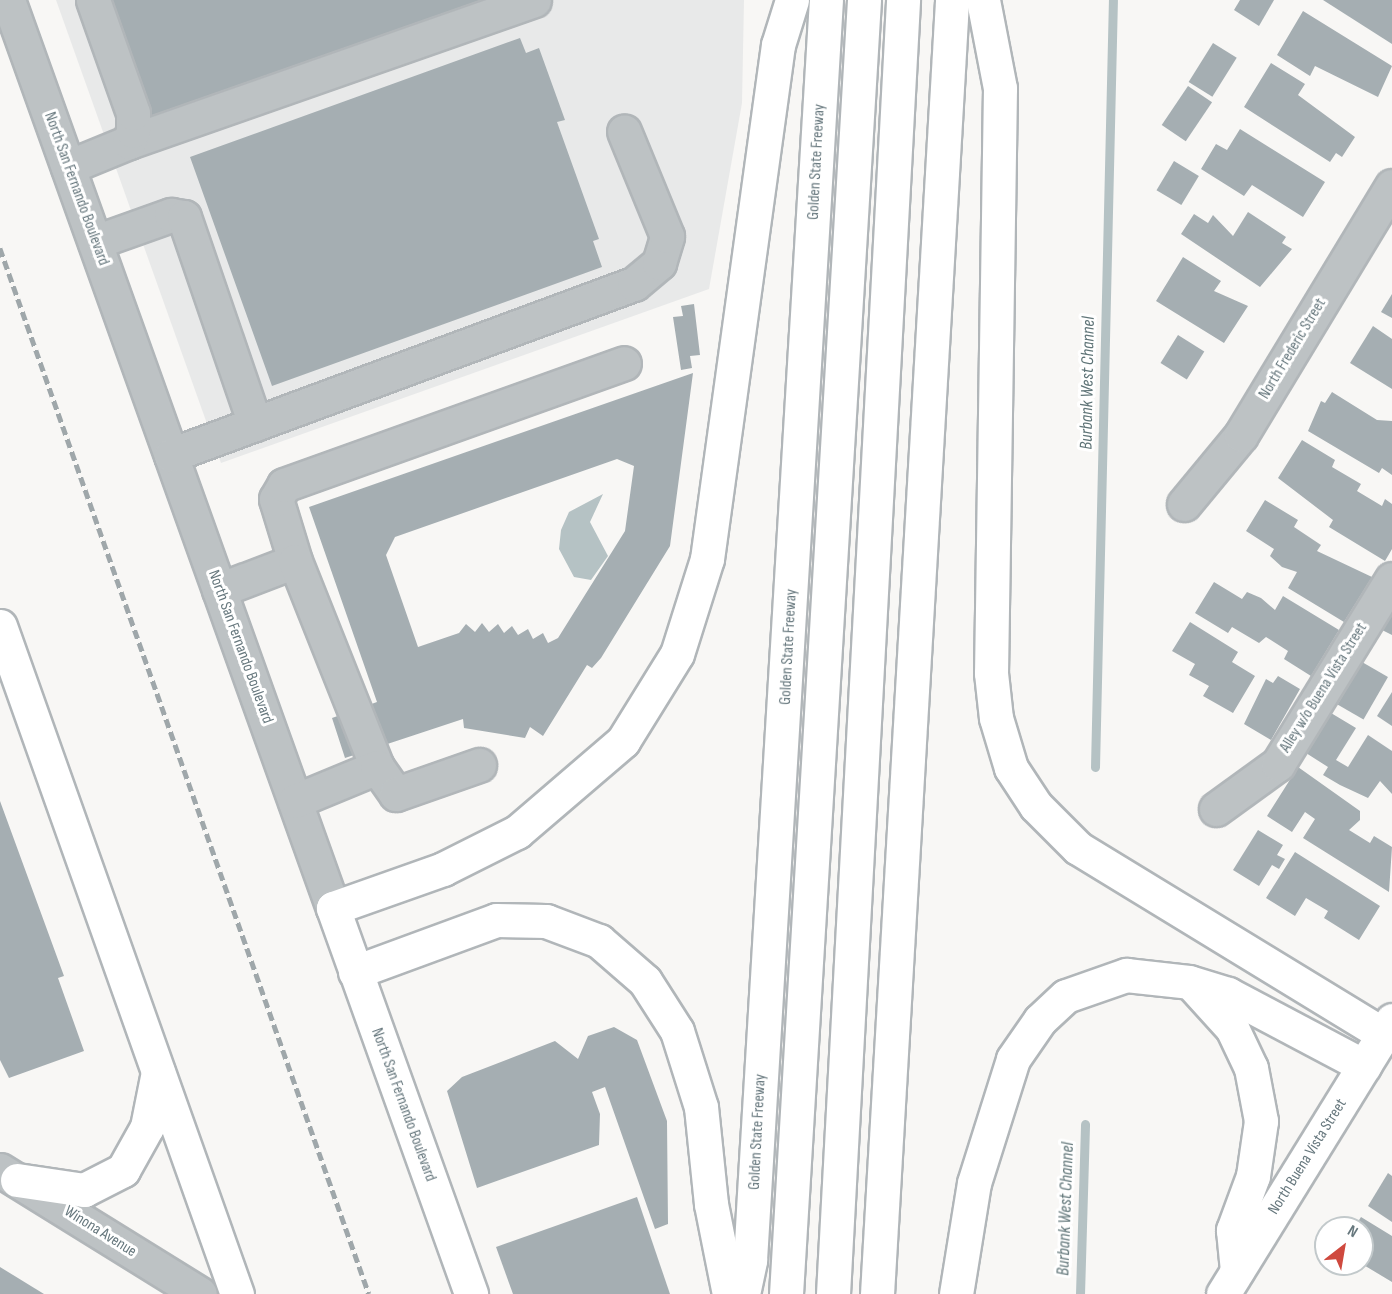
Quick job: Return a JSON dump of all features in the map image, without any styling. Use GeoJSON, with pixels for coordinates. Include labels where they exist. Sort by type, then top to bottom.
{"type":"FeatureCollection","features":[{"type":"Feature","properties":{"kind":"main road"},"geometry":{"type":"LineString","coordinates":[[333,908],[443,869],[517,832],[623,741],[677,654],[707,559],[778,45],[792,0]]}},
{"type":"Feature","properties":{"kind":"main road","name":"Golden State Freeway"},"geometry":{"type":"LineString","coordinates":[[743,1294],[751,1248],[826,0]]}},
{"type":"Feature","properties":{"kind":"main road"},"geometry":{"type":"LineString","coordinates":[[786,1294],[864,0]]}},
{"type":"Feature","properties":{"kind":"main road"},"geometry":{"type":"LineString","coordinates":[[833,1294],[903,0]]}},
{"type":"Feature","properties":{"kind":"main road"},"geometry":{"type":"LineString","coordinates":[[877,1294],[952,0]]}},
{"type":"Feature","properties":{"kind":"main road"},"geometry":{"type":"LineString","coordinates":[[984,0],[1000,88],[991,673],[996,718],[1011,768],[1036,806],[1078,848],[1387,1027]]}},
{"type":"Feature","properties":{"kind":"main road"},"geometry":{"type":"LineString","coordinates":[[0,627],[237,1294]]}},
{"type":"Feature","properties":{"kind":"main road","name":"North San Fernando Boulevard"},"geometry":{"type":"LineString","coordinates":[[333,908],[471,1294]]}},
{"type":"Feature","properties":{"kind":"main road"},"geometry":{"type":"LineString","coordinates":[[355,972],[496,920],[546,921],[599,941],[645,981],[677,1031],[701,1107],[711,1204],[729,1294]]}},
{"type":"Feature","properties":{"kind":"main road"},"geometry":{"type":"LineString","coordinates":[[956,1294],[974,1184],[1013,1059],[1040,1020],[1066,996],[1103,981],[1155,975],[1190,982],[1228,994],[1364,1066]]}},
{"type":"Feature","properties":{"kind":"main road"},"geometry":{"type":"LineString","coordinates":[[1190,982],[1232,1028],[1251,1068],[1261,1121],[1253,1176],[1233,1230],[1230,1283]]}},
{"type":"Feature","properties":{"kind":"main road","name":"North Buena Vista Street"},"geometry":{"type":"LineString","coordinates":[[1230,1283],[1387,1027]]}},
{"type":"Feature","properties":{"kind":"main road"},"geometry":{"type":"LineString","coordinates":[[9,1175],[84,1190],[123,1170],[147,1127],[159,1071]]}},
{"type":"Feature","properties":{"kind":"street","name":"North San Fernando Boulevard"},"geometry":{"type":"LineString","coordinates":[[8,0],[333,908]]}},
{"type":"Feature","properties":{"kind":"street"},"geometry":{"type":"LineString","coordinates":[[93,0],[133,113],[129,142]]}},
{"type":"Feature","properties":{"kind":"street"},"geometry":{"type":"LineString","coordinates":[[68,167],[129,142],[534,0]]}},
{"type":"Feature","properties":{"kind":"street"},"geometry":{"type":"LineString","coordinates":[[171,455],[634,284],[659,263],[667,236],[624,131]]}},
{"type":"Feature","properties":{"kind":"street","name":"North Frederic Street"},"geometry":{"type":"LineString","coordinates":[[1184,504],[1241,435],[1392,186]]}},
{"type":"Feature","properties":{"kind":"street"},"geometry":{"type":"LineString","coordinates":[[95,242],[171,215],[184,217],[255,424]]}},
{"type":"Feature","properties":{"kind":"street"},"geometry":{"type":"LineString","coordinates":[[479,765],[396,794],[377,766],[295,561],[276,499],[284,485],[624,363]]}},
{"type":"Feature","properties":{"kind":"street"},"geometry":{"type":"LineString","coordinates":[[219,590],[295,561]]}},
{"type":"Feature","properties":{"kind":"street","name":"Alley w/o Buena Vista Street"},"geometry":{"type":"LineString","coordinates":[[1216,808],[1278,764],[1392,579]]}},
{"type":"Feature","properties":{"kind":"street"},"geometry":{"type":"LineString","coordinates":[[295,801],[377,766]]}},
{"type":"Feature","properties":{"kind":"street","name":"Winona Avenue"},"geometry":{"type":"LineString","coordinates":[[9,1175],[184,1290]]}},
{"type":"Feature","properties":{"kind":"shaded area"},"geometry":{"type":"Polygon","coordinates":[[[56,0],[744,0],[742,103],[709,289],[221,463],[56,0]]]}},
{"type":"Feature","properties":{"kind":"shaded area"},"geometry":{"type":"Polygon","coordinates":[[[603,494],[590,522],[608,556],[591,580],[574,577],[559,549],[561,530],[569,512],[603,494]]]}},
{"type":"Feature","properties":{"kind":"building"},"geometry":{"type":"Polygon","coordinates":[[[112,0],[485,0],[144,128],[140,118],[152,114],[112,0]]]}},
{"type":"Feature","properties":{"kind":"building"},"geometry":{"type":"Polygon","coordinates":[[[1240,0],[1274,0],[1259,26],[1234,10],[1240,0]]]}},
{"type":"Feature","properties":{"kind":"building"},"geometry":{"type":"Polygon","coordinates":[[[1323,0],[1392,0],[1392,44],[1323,0]]]}},
{"type":"Feature","properties":{"kind":"building"},"geometry":{"type":"Polygon","coordinates":[[[1303,11],[1392,66],[1378,97],[1315,66],[1310,76],[1277,55],[1303,11]]]}},
{"type":"Feature","properties":{"kind":"building"},"geometry":{"type":"Polygon","coordinates":[[[520,38],[526,53],[539,48],[565,120],[557,122],[599,239],[593,241],[602,267],[272,386],[190,157],[520,38]]]}},
{"type":"Feature","properties":{"kind":"building"},"geometry":{"type":"Polygon","coordinates":[[[1213,43],[1237,58],[1212,97],[1189,82],[1213,43]]]}},
{"type":"Feature","properties":{"kind":"building"},"geometry":{"type":"Polygon","coordinates":[[[1271,63],[1305,84],[1298,95],[1355,137],[1342,157],[1336,153],[1330,162],[1244,107],[1271,63]]]}},
{"type":"Feature","properties":{"kind":"building"},"geometry":{"type":"Polygon","coordinates":[[[1188,86],[1212,102],[1186,141],[1162,125],[1188,86]]]}},
{"type":"Feature","properties":{"kind":"building"},"geometry":{"type":"Polygon","coordinates":[[[1240,129],[1325,182],[1303,217],[1252,185],[1244,196],[1201,169],[1216,144],[1227,150],[1240,129]]]}},
{"type":"Feature","properties":{"kind":"building"},"geometry":{"type":"Polygon","coordinates":[[[1174,161],[1199,176],[1181,205],[1156,190],[1174,161]]]}},
{"type":"Feature","properties":{"kind":"building"},"geometry":{"type":"Polygon","coordinates":[[[1248,212],[1286,237],[1282,243],[1292,249],[1260,287],[1181,234],[1194,214],[1208,223],[1213,215],[1233,236],[1248,212]]]}},
{"type":"Feature","properties":{"kind":"building"},"geometry":{"type":"Polygon","coordinates":[[[1183,257],[1221,281],[1214,291],[1248,306],[1224,343],[1156,301],[1183,257]]]}},
{"type":"Feature","properties":{"kind":"building"},"geometry":{"type":"Polygon","coordinates":[[[1392,294],[1392,318],[1381,312],[1392,294]]]}},
{"type":"Feature","properties":{"kind":"building"},"geometry":{"type":"Polygon","coordinates":[[[694,304],[700,355],[690,356],[692,368],[681,370],[673,317],[683,316],[681,306],[694,304]]]}},
{"type":"Feature","properties":{"kind":"building"},"geometry":{"type":"Polygon","coordinates":[[[1373,326],[1392,339],[1392,389],[1350,363],[1373,326]]]}},
{"type":"Feature","properties":{"kind":"building"},"geometry":{"type":"Polygon","coordinates":[[[1178,335],[1204,351],[1187,379],[1161,363],[1178,335]]]}},
{"type":"Feature","properties":{"kind":"building"},"geometry":{"type":"Polygon","coordinates":[[[693,373],[670,546],[601,658],[592,668],[587,665],[543,736],[530,727],[525,738],[464,728],[463,719],[345,758],[332,718],[377,702],[309,507],[693,373]],[[617,459],[395,537],[386,555],[418,647],[459,633],[466,624],[475,632],[482,623],[489,632],[498,624],[504,633],[512,626],[518,635],[528,629],[533,639],[543,633],[548,643],[558,638],[625,531],[634,466],[617,459]]]}},
{"type":"Feature","properties":{"kind":"building"},"geometry":{"type":"Polygon","coordinates":[[[1332,392],[1377,420],[1392,421],[1392,475],[1382,468],[1379,473],[1308,431],[1321,401],[1325,403],[1332,392]]]}},
{"type":"Feature","properties":{"kind":"building"},"geometry":{"type":"Polygon","coordinates":[[[1302,440],[1335,460],[1332,467],[1361,484],[1357,491],[1382,506],[1385,499],[1392,504],[1392,549],[1385,561],[1329,527],[1333,520],[1278,478],[1302,440]]]}},
{"type":"Feature","properties":{"kind":"building"},"geometry":{"type":"Polygon","coordinates":[[[1265,500],[1298,520],[1294,527],[1321,545],[1317,551],[1372,577],[1344,622],[1288,588],[1297,572],[1282,567],[1270,556],[1274,549],[1246,531],[1265,500]]]}},
{"type":"Feature","properties":{"kind":"building"},"geometry":{"type":"Polygon","coordinates":[[[1214,582],[1242,599],[1247,592],[1261,598],[1275,610],[1283,596],[1339,630],[1311,676],[1284,659],[1288,651],[1266,637],[1259,643],[1232,627],[1228,633],[1195,613],[1214,582]]]}},
{"type":"Feature","properties":{"kind":"building"},"geometry":{"type":"Polygon","coordinates":[[[1392,614],[1392,635],[1382,630],[1392,614]]]}},
{"type":"Feature","properties":{"kind":"building"},"geometry":{"type":"Polygon","coordinates":[[[1190,622],[1238,652],[1232,662],[1255,676],[1233,713],[1203,696],[1209,686],[1189,675],[1195,664],[1172,651],[1190,622]]]}},
{"type":"Feature","properties":{"kind":"building"},"geometry":{"type":"Polygon","coordinates":[[[1362,662],[1388,677],[1363,719],[1338,704],[1362,662]]]}},
{"type":"Feature","properties":{"kind":"building"},"geometry":{"type":"Polygon","coordinates":[[[1278,676],[1300,689],[1271,740],[1244,724],[1266,679],[1273,683],[1278,676]]]}},
{"type":"Feature","properties":{"kind":"building"},"geometry":{"type":"Polygon","coordinates":[[[1392,692],[1392,726],[1377,716],[1392,692]]]}},
{"type":"Feature","properties":{"kind":"building"},"geometry":{"type":"Polygon","coordinates":[[[1331,713],[1356,728],[1336,760],[1348,767],[1368,735],[1392,751],[1392,794],[1380,781],[1368,798],[1340,785],[1323,775],[1328,767],[1306,753],[1331,713]]]}},
{"type":"Feature","properties":{"kind":"building"},"geometry":{"type":"Polygon","coordinates":[[[1298,767],[1360,811],[1360,820],[1349,830],[1370,843],[1374,836],[1392,847],[1389,892],[1303,838],[1315,819],[1305,812],[1292,832],[1267,816],[1298,767]]]}},
{"type":"Feature","properties":{"kind":"building"},"geometry":{"type":"Polygon","coordinates":[[[0,801],[64,976],[58,978],[84,1051],[9,1078],[0,1060],[0,801]]]}},
{"type":"Feature","properties":{"kind":"building"},"geometry":{"type":"Polygon","coordinates":[[[1258,830],[1283,845],[1277,855],[1285,859],[1279,869],[1272,865],[1259,886],[1233,870],[1258,830]]]}},
{"type":"Feature","properties":{"kind":"building"},"geometry":{"type":"Polygon","coordinates":[[[1295,852],[1380,906],[1359,940],[1324,918],[1328,911],[1306,898],[1295,916],[1266,898],[1295,852]]]}},
{"type":"Feature","properties":{"kind":"building"},"geometry":{"type":"Polygon","coordinates":[[[614,1027],[637,1040],[667,1121],[668,1224],[655,1229],[605,1087],[592,1092],[600,1114],[599,1145],[477,1188],[447,1091],[462,1077],[555,1041],[578,1059],[588,1036],[614,1027]]]}},
{"type":"Feature","properties":{"kind":"building"},"geometry":{"type":"Polygon","coordinates":[[[1388,1173],[1392,1176],[1392,1222],[1368,1206],[1388,1173]]]}},
{"type":"Feature","properties":{"kind":"building"},"geometry":{"type":"Polygon","coordinates":[[[637,1197],[670,1294],[513,1294],[496,1247],[637,1197]]]}},
{"type":"Feature","properties":{"kind":"building"},"geometry":{"type":"Polygon","coordinates":[[[1374,1225],[1392,1236],[1392,1282],[1374,1271],[1374,1225]]]}},
{"type":"Feature","properties":{"kind":"building"},"geometry":{"type":"Polygon","coordinates":[[[0,1267],[44,1294],[0,1294],[0,1267]]]}},
{"type":"Feature","properties":{"kind":"waterway","name":"Burbank West Channel"},"geometry":{"type":"LineString","coordinates":[[1095,767],[1113,0]]}},
{"type":"Feature","properties":{"kind":"waterway","name":"Burbank West Channel"},"geometry":{"type":"LineString","coordinates":[[1080,1294],[1085,1124]]}},
{"type":"Feature","properties":{"kind":"railway"},"geometry":{"type":"LineString","coordinates":[[0,248],[369,1294]]}}]}
